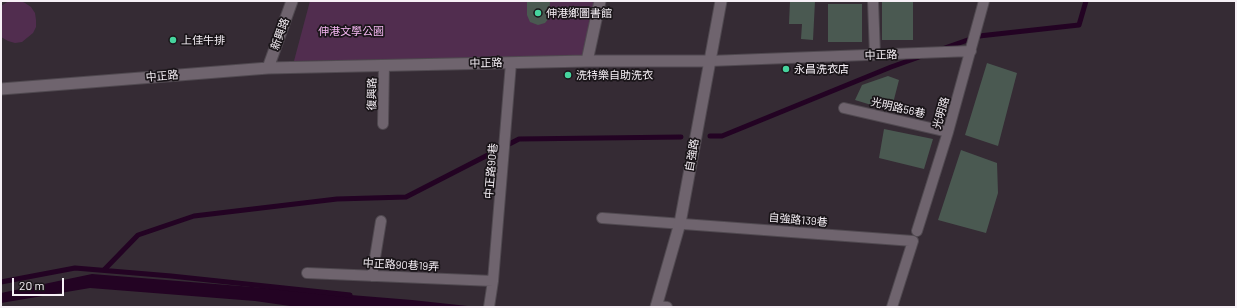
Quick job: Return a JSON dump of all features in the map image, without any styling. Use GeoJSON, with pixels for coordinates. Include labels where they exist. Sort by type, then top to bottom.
{"type":"FeatureCollection","features":[{"type":"Feature","properties":{"kind":"street","name":"新興路"},"geometry":{"type":"LineString","coordinates":[[268,68],[292,1]]}},
{"type":"Feature","properties":{"kind":"street"},"geometry":{"type":"LineString","coordinates":[[587,61],[600,1]]}},
{"type":"Feature","properties":{"kind":"street","name":"自強路"},"geometry":{"type":"LineString","coordinates":[[660,307],[680,223],[721,1]]}},
{"type":"Feature","properties":{"kind":"street","name":"中正路"},"geometry":{"type":"LineString","coordinates":[[1,89],[268,68],[587,61],[709,61]]}},
{"type":"Feature","properties":{"kind":"lane"},"geometry":{"type":"LineString","coordinates":[[874,1],[875,55]]}},
{"type":"Feature","properties":{"kind":"lane","name":"光明路"},"geometry":{"type":"LineString","coordinates":[[917,231],[948,132],[984,1]]}},
{"type":"Feature","properties":{"kind":"lane","name":"中正路"},"geometry":{"type":"LineString","coordinates":[[709,61],[949,52],[971,49]]}},
{"type":"Feature","properties":{"kind":"lane","name":"中正路90巷"},"geometry":{"type":"LineString","coordinates":[[489,307],[493,281],[511,63]]}},
{"type":"Feature","properties":{"kind":"lane","name":"復興路"},"geometry":{"type":"LineString","coordinates":[[383,124],[384,65]]}},
{"type":"Feature","properties":{"kind":"lane","name":"光明路56巷"},"geometry":{"type":"LineString","coordinates":[[844,108],[948,132]]}},
{"type":"Feature","properties":{"kind":"lane","name":"自強路139巷"},"geometry":{"type":"LineString","coordinates":[[602,218],[913,241],[892,307]]}},
{"type":"Feature","properties":{"kind":"lane"},"geometry":{"type":"LineString","coordinates":[[372,276],[381,221]]}},
{"type":"Feature","properties":{"kind":"lane","name":"中正路90巷19弄"},"geometry":{"type":"LineString","coordinates":[[307,273],[493,281]]}},
{"type":"Feature","properties":{"kind":"green space"},"geometry":{"type":"Polygon","coordinates":[[[9,1],[21,1],[31,7],[35,13],[36,27],[33,33],[22,42],[15,43],[1,37],[1,6],[9,1]]]}},
{"type":"Feature","properties":{"kind":"green space","name":"伸港文學公園"},"geometry":{"type":"Polygon","coordinates":[[[310,1],[594,1],[583,56],[294,61],[310,1]]]}},
{"type":"Feature","properties":{"kind":"shaded area"},"geometry":{"type":"Polygon","coordinates":[[[92,274],[412,300],[477,307],[297,307],[255,301],[90,288],[1,303],[1,293],[92,274]]]}},
{"type":"Feature","properties":{"kind":"building","name":"伸港鄉圖書館"},"geometry":{"type":"Polygon","coordinates":[[[527,1],[550,1],[549,18],[545,23],[538,25],[530,22],[527,15],[527,1]]]}},
{"type":"Feature","properties":{"kind":"building"},"geometry":{"type":"Polygon","coordinates":[[[790,1],[815,1],[813,40],[801,39],[802,24],[789,24],[790,1]]]}},
{"type":"Feature","properties":{"kind":"building"},"geometry":{"type":"Polygon","coordinates":[[[882,1],[913,1],[913,40],[882,40],[882,1]]]}},
{"type":"Feature","properties":{"kind":"building"},"geometry":{"type":"Polygon","coordinates":[[[828,4],[862,4],[862,42],[828,42],[828,4]]]}},
{"type":"Feature","properties":{"kind":"building"},"geometry":{"type":"Polygon","coordinates":[[[987,63],[1017,73],[998,146],[965,135],[987,63]]]}},
{"type":"Feature","properties":{"kind":"building"},"geometry":{"type":"Polygon","coordinates":[[[888,76],[899,80],[891,111],[855,100],[862,85],[888,76]]]}},
{"type":"Feature","properties":{"kind":"building"},"geometry":{"type":"Polygon","coordinates":[[[884,129],[933,139],[924,169],[879,158],[884,129]]]}},
{"type":"Feature","properties":{"kind":"building"},"geometry":{"type":"Polygon","coordinates":[[[961,150],[997,163],[998,193],[986,233],[938,220],[961,150]]]}},
{"type":"Feature","properties":{"kind":"waterway"},"geometry":{"type":"LineString","coordinates":[[942,49],[979,36],[1079,25],[1086,1]]}},
{"type":"Feature","properties":{"kind":"waterway"},"geometry":{"type":"LineString","coordinates":[[710,136],[722,136],[891,67],[922,56]]}},
{"type":"Feature","properties":{"kind":"waterway"},"geometry":{"type":"LineString","coordinates":[[104,270],[138,235],[194,216],[337,199],[406,197],[519,139],[681,137]]}},
{"type":"Feature","properties":{"kind":"waterway"},"geometry":{"type":"LineString","coordinates":[[1,282],[75,268],[171,276],[350,295]]}},
{"type":"Feature","properties":{"kind":"place","name":"伸港鄉圖書館"},"geometry":{"type":"Point","coordinates":[538,13]}},
{"type":"Feature","properties":{"kind":"place","name":"上佳牛排"},"geometry":{"type":"Point","coordinates":[173,40]}},
{"type":"Feature","properties":{"kind":"place","name":"永昌洗衣店"},"geometry":{"type":"Point","coordinates":[786,69]}},
{"type":"Feature","properties":{"kind":"place","name":"洗特樂自助洗衣"},"geometry":{"type":"Point","coordinates":[568,75]}}]}
